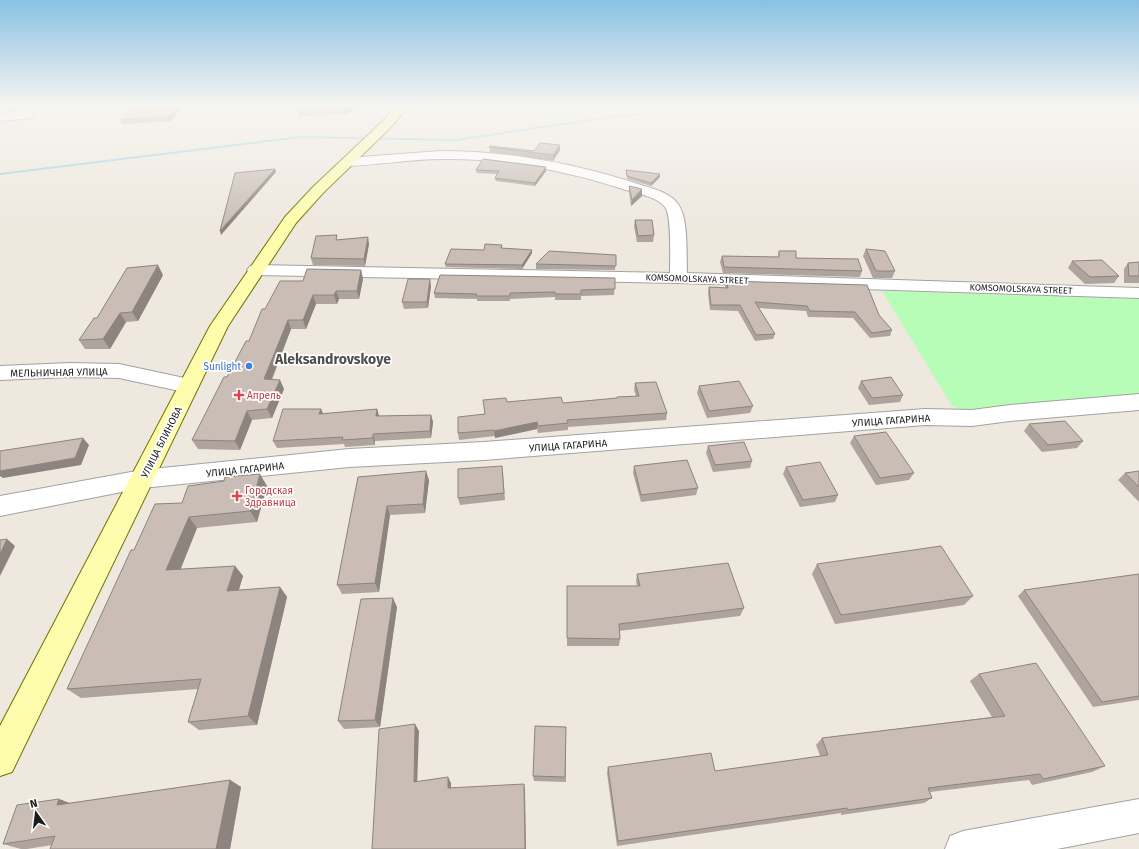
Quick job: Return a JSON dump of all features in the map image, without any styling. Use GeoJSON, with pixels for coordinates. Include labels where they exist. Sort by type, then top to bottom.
{"type":"FeatureCollection","features":[{"type":"Feature","properties":{"kind":"main road","name":"УЛИЦА БЛИНОВА"},"geometry":{"type":"LineString","coordinates":[[0,760],[219,326],[290,220],[318,190],[365,146]]}},
{"type":"Feature","properties":{"kind":"street"},"geometry":{"type":"LineString","coordinates":[[354,156],[371,162],[433,155],[469,156],[544,164],[602,177],[644,191],[664,200],[672,206],[676,216],[679,278]]}},
{"type":"Feature","properties":{"kind":"street","name":"KOMSOMOLSKAYA STREET"},"geometry":{"type":"LineString","coordinates":[[256,270],[679,278],[1139,293]]}},
{"type":"Feature","properties":{"kind":"street","name":"МЕЛЬНИЧНАЯ УЛИЦА"},"geometry":{"type":"LineString","coordinates":[[0,373],[70,370],[119,372],[189,386]]}},
{"type":"Feature","properties":{"kind":"street","name":"УЛИЦА ГАГАРИНА"},"geometry":{"type":"LineString","coordinates":[[0,506],[142,479],[349,458],[484,451],[925,417],[972,418],[1139,402]]}},
{"type":"Feature","properties":{"kind":"street"},"geometry":{"type":"LineString","coordinates":[[963,849],[1139,816]]}},
{"type":"Feature","properties":{"kind":"green space"},"geometry":{"type":"Polygon","coordinates":[[[882,291],[1139,299],[1139,396],[968,412],[952,406],[882,291]]]}},
{"type":"Feature","properties":{"kind":"building"},"geometry":{"type":"Polygon","coordinates":[[[490,146],[534,151],[538,146],[560,146],[553,155],[489,147],[490,146]]]}},
{"type":"Feature","properties":{"kind":"building"},"geometry":{"type":"Polygon","coordinates":[[[483,159],[546,167],[535,183],[495,178],[499,171],[476,170],[483,159]]]}},
{"type":"Feature","properties":{"kind":"building"},"geometry":{"type":"Polygon","coordinates":[[[275,169],[220,231],[235,173],[275,169]]]}},
{"type":"Feature","properties":{"kind":"building"},"geometry":{"type":"Polygon","coordinates":[[[626,170],[660,174],[651,183],[627,176],[626,170]]]}},
{"type":"Feature","properties":{"kind":"building"},"geometry":{"type":"Polygon","coordinates":[[[629,186],[642,189],[632,200],[629,186]]]}},
{"type":"Feature","properties":{"kind":"building"},"geometry":{"type":"Polygon","coordinates":[[[635,220],[652,220],[654,235],[638,236],[635,220]]]}},
{"type":"Feature","properties":{"kind":"building"},"geometry":{"type":"Polygon","coordinates":[[[337,235],[336,240],[368,237],[364,259],[311,258],[316,236],[337,235]]]}},
{"type":"Feature","properties":{"kind":"building"},"geometry":{"type":"Polygon","coordinates":[[[485,244],[502,245],[501,248],[532,250],[522,265],[445,264],[451,249],[484,250],[485,244]]]}},
{"type":"Feature","properties":{"kind":"building"},"geometry":{"type":"Polygon","coordinates":[[[866,249],[885,251],[895,271],[876,271],[866,249]]]}},
{"type":"Feature","properties":{"kind":"building"},"geometry":{"type":"Polygon","coordinates":[[[549,251],[616,255],[616,266],[536,264],[549,251]]]}},
{"type":"Feature","properties":{"kind":"building"},"geometry":{"type":"Polygon","coordinates":[[[779,251],[796,251],[796,258],[858,259],[862,271],[724,267],[722,256],[779,257],[779,251]]]}},
{"type":"Feature","properties":{"kind":"building"},"geometry":{"type":"Polygon","coordinates":[[[1102,260],[1119,276],[1090,277],[1072,261],[1102,260]]]}},
{"type":"Feature","properties":{"kind":"building"},"geometry":{"type":"Polygon","coordinates":[[[1139,262],[1139,276],[1129,276],[1128,263],[1139,262]]]}},
{"type":"Feature","properties":{"kind":"building"},"geometry":{"type":"Polygon","coordinates":[[[158,265],[132,312],[120,313],[103,339],[79,340],[94,318],[97,318],[127,268],[158,265]]]}},
{"type":"Feature","properties":{"kind":"building"},"geometry":{"type":"Polygon","coordinates":[[[307,269],[361,270],[357,291],[336,291],[334,295],[313,295],[303,320],[288,320],[264,379],[280,380],[267,409],[247,411],[235,441],[192,440],[224,377],[227,377],[246,341],[249,341],[262,309],[265,309],[280,281],[303,281],[307,269]]]}},
{"type":"Feature","properties":{"kind":"building"},"geometry":{"type":"Polygon","coordinates":[[[440,275],[615,278],[615,289],[581,290],[581,294],[555,294],[555,292],[510,293],[510,296],[476,296],[477,294],[434,293],[440,275]]]}},
{"type":"Feature","properties":{"kind":"building"},"geometry":{"type":"Polygon","coordinates":[[[408,279],[430,279],[427,302],[402,302],[408,279]]]}},
{"type":"Feature","properties":{"kind":"building"},"geometry":{"type":"Polygon","coordinates":[[[726,281],[867,285],[879,315],[892,330],[872,333],[855,312],[810,311],[807,306],[755,302],[775,334],[756,335],[740,305],[711,305],[709,287],[728,288],[726,281]]]}},
{"type":"Feature","properties":{"kind":"building"},"geometry":{"type":"Polygon","coordinates":[[[891,377],[903,395],[872,398],[861,381],[891,377]]]}},
{"type":"Feature","properties":{"kind":"building"},"geometry":{"type":"Polygon","coordinates":[[[739,381],[753,406],[709,411],[699,386],[739,381]]]}},
{"type":"Feature","properties":{"kind":"building"},"geometry":{"type":"Polygon","coordinates":[[[656,382],[667,413],[567,420],[568,423],[538,426],[537,422],[494,431],[458,433],[458,417],[485,414],[483,400],[506,398],[507,402],[561,397],[563,403],[639,396],[635,383],[656,382]]]}},
{"type":"Feature","properties":{"kind":"building"},"geometry":{"type":"Polygon","coordinates":[[[283,409],[321,409],[319,414],[377,409],[376,416],[431,415],[430,431],[373,434],[373,438],[342,440],[343,437],[273,441],[283,409]]]}},
{"type":"Feature","properties":{"kind":"building"},"geometry":{"type":"Polygon","coordinates":[[[1065,421],[1083,441],[1048,445],[1029,424],[1065,421]]]}},
{"type":"Feature","properties":{"kind":"building"},"geometry":{"type":"Polygon","coordinates":[[[886,432],[914,473],[880,478],[854,436],[886,432]]]}},
{"type":"Feature","properties":{"kind":"building"},"geometry":{"type":"Polygon","coordinates":[[[83,438],[75,458],[0,471],[0,451],[83,438]]]}},
{"type":"Feature","properties":{"kind":"building"},"geometry":{"type":"Polygon","coordinates":[[[744,442],[752,461],[715,465],[708,446],[744,442]]]}},
{"type":"Feature","properties":{"kind":"building"},"geometry":{"type":"Polygon","coordinates":[[[687,460],[698,488],[641,495],[634,466],[687,460]]]}},
{"type":"Feature","properties":{"kind":"building"},"geometry":{"type":"Polygon","coordinates":[[[820,462],[838,495],[803,500],[786,467],[820,462]]]}},
{"type":"Feature","properties":{"kind":"building"},"geometry":{"type":"Polygon","coordinates":[[[502,466],[504,493],[458,498],[458,469],[502,466]]]}},
{"type":"Feature","properties":{"kind":"building"},"geometry":{"type":"Polygon","coordinates":[[[426,471],[423,504],[387,506],[375,583],[337,585],[358,477],[426,471]]]}},
{"type":"Feature","properties":{"kind":"building"},"geometry":{"type":"Polygon","coordinates":[[[1139,471],[1139,487],[1125,473],[1139,471]]]}},
{"type":"Feature","properties":{"kind":"building"},"geometry":{"type":"Polygon","coordinates":[[[260,474],[250,511],[189,517],[166,570],[235,566],[227,591],[280,587],[248,716],[188,722],[201,679],[67,689],[131,550],[134,550],[155,504],[182,503],[188,486],[224,481],[225,477],[260,474]]]}},
{"type":"Feature","properties":{"kind":"building"},"geometry":{"type":"Polygon","coordinates":[[[7,539],[0,554],[0,540],[7,539]]]}},
{"type":"Feature","properties":{"kind":"building"},"geometry":{"type":"Polygon","coordinates":[[[941,546],[973,596],[841,615],[817,564],[941,546]]]}},
{"type":"Feature","properties":{"kind":"building"},"geometry":{"type":"Polygon","coordinates":[[[728,563],[744,608],[619,624],[620,639],[567,638],[567,586],[640,586],[637,574],[728,563]]]}},
{"type":"Feature","properties":{"kind":"building"},"geometry":{"type":"Polygon","coordinates":[[[1139,574],[1139,696],[1102,702],[1024,590],[1139,574]]]}},
{"type":"Feature","properties":{"kind":"building"},"geometry":{"type":"Polygon","coordinates":[[[393,598],[375,720],[338,721],[361,599],[393,598]]]}},
{"type":"Feature","properties":{"kind":"building"},"geometry":{"type":"Polygon","coordinates":[[[1036,663],[1105,766],[1043,779],[1040,774],[928,788],[932,798],[848,810],[847,808],[618,841],[608,767],[711,753],[715,771],[828,755],[822,738],[1005,716],[979,674],[1036,663]]]}},
{"type":"Feature","properties":{"kind":"building"},"geometry":{"type":"Polygon","coordinates":[[[415,724],[414,782],[448,777],[448,788],[524,784],[525,849],[372,849],[379,729],[415,724]]]}},
{"type":"Feature","properties":{"kind":"building"},"geometry":{"type":"Polygon","coordinates":[[[535,726],[566,727],[565,777],[533,776],[535,726]]]}},
{"type":"Feature","properties":{"kind":"building"},"geometry":{"type":"Polygon","coordinates":[[[230,780],[216,849],[50,849],[55,836],[3,844],[17,805],[59,799],[57,805],[230,780]]]}},
{"type":"Feature","properties":{"kind":"waterway"},"geometry":{"type":"LineString","coordinates":[[0,174],[230,146]]}},
{"type":"Feature","properties":{"kind":"place","name":"Sunlight"},"geometry":{"type":"Point","coordinates":[249,366]}},
{"type":"Feature","properties":{"kind":"place","name":"Апрель"},"geometry":{"type":"Point","coordinates":[239,395]}},
{"type":"Feature","properties":{"kind":"place","name":"Городская Здравница"},"geometry":{"type":"Point","coordinates":[237,496]}},
{"type":"Feature","properties":{"kind":"district","name":"Aleksandrovskoye"},"geometry":{"type":"Point","coordinates":[333,359]}}]}
